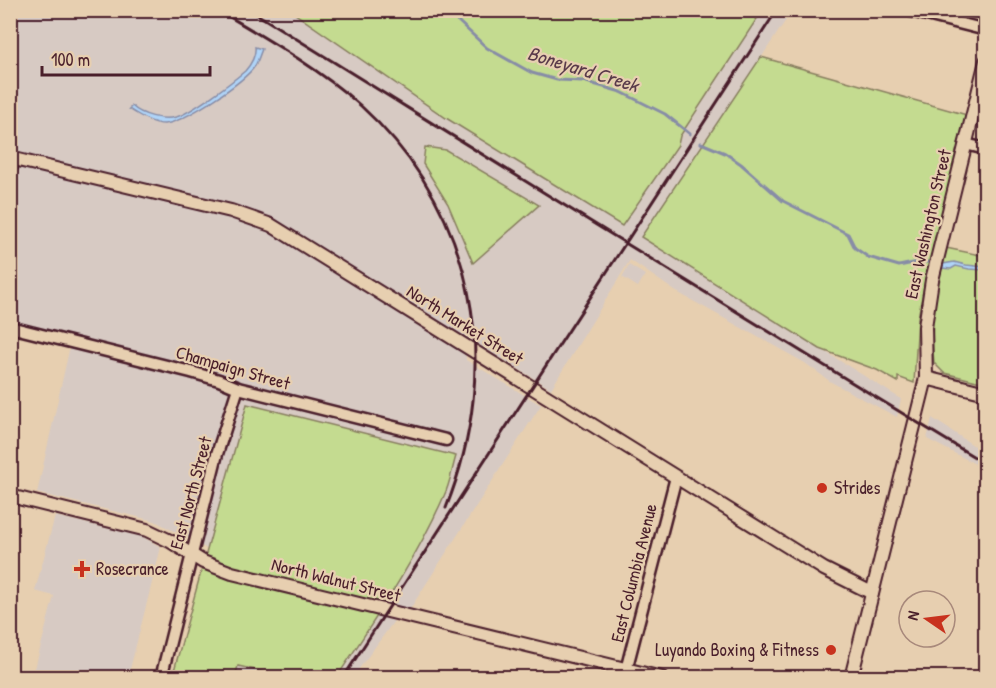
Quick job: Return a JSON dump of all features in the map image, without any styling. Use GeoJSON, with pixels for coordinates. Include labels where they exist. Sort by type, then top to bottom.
{"type":"FeatureCollection","features":[{"type":"Feature","properties":{"kind":"street"},"geometry":{"type":"LineString","coordinates":[[907,10],[986,30]]}},
{"type":"Feature","properties":{"kind":"street","name":"East Washington Street"},"geometry":{"type":"LineString","coordinates":[[851,678],[926,378],[927,307],[932,280],[986,61]]}},
{"type":"Feature","properties":{"kind":"street"},"geometry":{"type":"LineString","coordinates":[[965,144],[986,149]]}},
{"type":"Feature","properties":{"kind":"street"},"geometry":{"type":"LineString","coordinates":[[10,172],[12,158]]}},
{"type":"Feature","properties":{"kind":"street","name":"North Market Street"},"geometry":{"type":"LineString","coordinates":[[12,158],[231,211],[271,225],[824,569],[872,593]]}},
{"type":"Feature","properties":{"kind":"street","name":"Champaign Street"},"geometry":{"type":"LineString","coordinates":[[10,327],[191,372],[238,388],[446,440]]}},
{"type":"Feature","properties":{"kind":"street"},"geometry":{"type":"LineString","coordinates":[[926,378],[986,393]]}},
{"type":"Feature","properties":{"kind":"street","name":"East North Street"},"geometry":{"type":"LineString","coordinates":[[161,678],[217,454],[238,388]]}},
{"type":"Feature","properties":{"kind":"street","name":"East Columbia Avenue"},"geometry":{"type":"LineString","coordinates":[[625,674],[676,477]]}},
{"type":"Feature","properties":{"kind":"street","name":"North Walnut Street"},"geometry":{"type":"LineString","coordinates":[[10,496],[147,530],[170,541],[191,556],[232,573],[625,674],[662,678]]}},
{"type":"Feature","properties":{"kind":"shaded area"},"geometry":{"type":"Polygon","coordinates":[[[11,11],[291,11],[446,118],[622,226],[762,11],[792,11],[642,237],[901,399],[897,417],[831,382],[805,363],[675,291],[630,260],[551,389],[465,336],[466,360],[541,405],[410,609],[385,603],[377,616],[394,621],[353,677],[172,677],[207,549],[155,521],[37,493],[70,346],[11,331],[11,11]]]}},
{"type":"Feature","properties":{"kind":"shaded area"},"geometry":{"type":"Polygon","coordinates":[[[629,265],[645,275],[638,287],[622,277],[629,265]]]}},
{"type":"Feature","properties":{"kind":"shaded area"},"geometry":{"type":"Polygon","coordinates":[[[932,418],[985,453],[985,469],[927,439],[932,418]]]}},
{"type":"Feature","properties":{"kind":"shaded area"},"geometry":{"type":"Polygon","coordinates":[[[55,516],[143,537],[161,547],[128,677],[33,676],[54,596],[35,591],[55,516]]]}},
{"type":"Feature","properties":{"kind":"green space"},"geometry":{"type":"Polygon","coordinates":[[[291,11],[762,11],[680,136],[678,145],[622,226],[446,118],[291,11]]]}},
{"type":"Feature","properties":{"kind":"green space"},"geometry":{"type":"Polygon","coordinates":[[[761,57],[967,115],[926,275],[918,318],[914,383],[898,377],[898,382],[877,370],[820,349],[641,237],[761,57]]]}},
{"type":"Feature","properties":{"kind":"green space"},"geometry":{"type":"Polygon","coordinates":[[[425,147],[446,150],[539,205],[473,263],[448,204],[423,164],[425,147]]]}},
{"type":"Feature","properties":{"kind":"green space"},"geometry":{"type":"Polygon","coordinates":[[[946,248],[985,256],[985,383],[944,373],[934,363],[932,333],[934,305],[946,248]]]}},
{"type":"Feature","properties":{"kind":"green space"},"geometry":{"type":"Polygon","coordinates":[[[247,404],[456,456],[446,491],[421,543],[337,677],[286,677],[238,666],[235,677],[172,678],[247,404]]]}},
{"type":"Feature","properties":{"kind":"water"},"geometry":{"type":"Polygon","coordinates":[[[255,47],[262,49],[255,66],[249,73],[212,101],[185,117],[159,124],[129,109],[132,106],[141,112],[159,118],[182,115],[211,97],[245,71],[253,60],[255,47]]]}},
{"type":"Feature","properties":{"kind":"water"},"geometry":{"type":"Polygon","coordinates":[[[954,262],[985,267],[985,270],[956,266],[951,269],[942,268],[943,264],[954,262]]]}},
{"type":"Feature","properties":{"kind":"waterway","name":"Boneyard Creek"},"geometry":{"type":"LineString","coordinates":[[439,10],[458,21],[487,48],[532,73],[557,80],[583,81],[621,92],[665,114],[690,134]]}},
{"type":"Feature","properties":{"kind":"waterway","name":"Boneyard Creek"},"geometry":{"type":"LineString","coordinates":[[701,143],[725,153],[741,164],[783,201],[848,234],[855,248],[868,257],[899,266],[928,262]]}},
{"type":"Feature","properties":{"kind":"railway"},"geometry":{"type":"LineString","coordinates":[[218,10],[310,67],[361,106],[400,148],[431,193],[454,242],[468,293],[475,346],[473,400],[463,454],[446,508]]}},
{"type":"Feature","properties":{"kind":"railway"},"geometry":{"type":"LineString","coordinates":[[250,10],[986,464]]}},
{"type":"Feature","properties":{"kind":"railway"},"geometry":{"type":"LineString","coordinates":[[343,678],[777,10]]}},
{"type":"Feature","properties":{"kind":"place","name":"Strides"},"geometry":{"type":"Point","coordinates":[822,488]}},
{"type":"Feature","properties":{"kind":"place","name":"Rosecrance"},"geometry":{"type":"Point","coordinates":[82,569]}},
{"type":"Feature","properties":{"kind":"place","name":"Luyando Boxing & Fitness"},"geometry":{"type":"Point","coordinates":[831,650]}}]}
